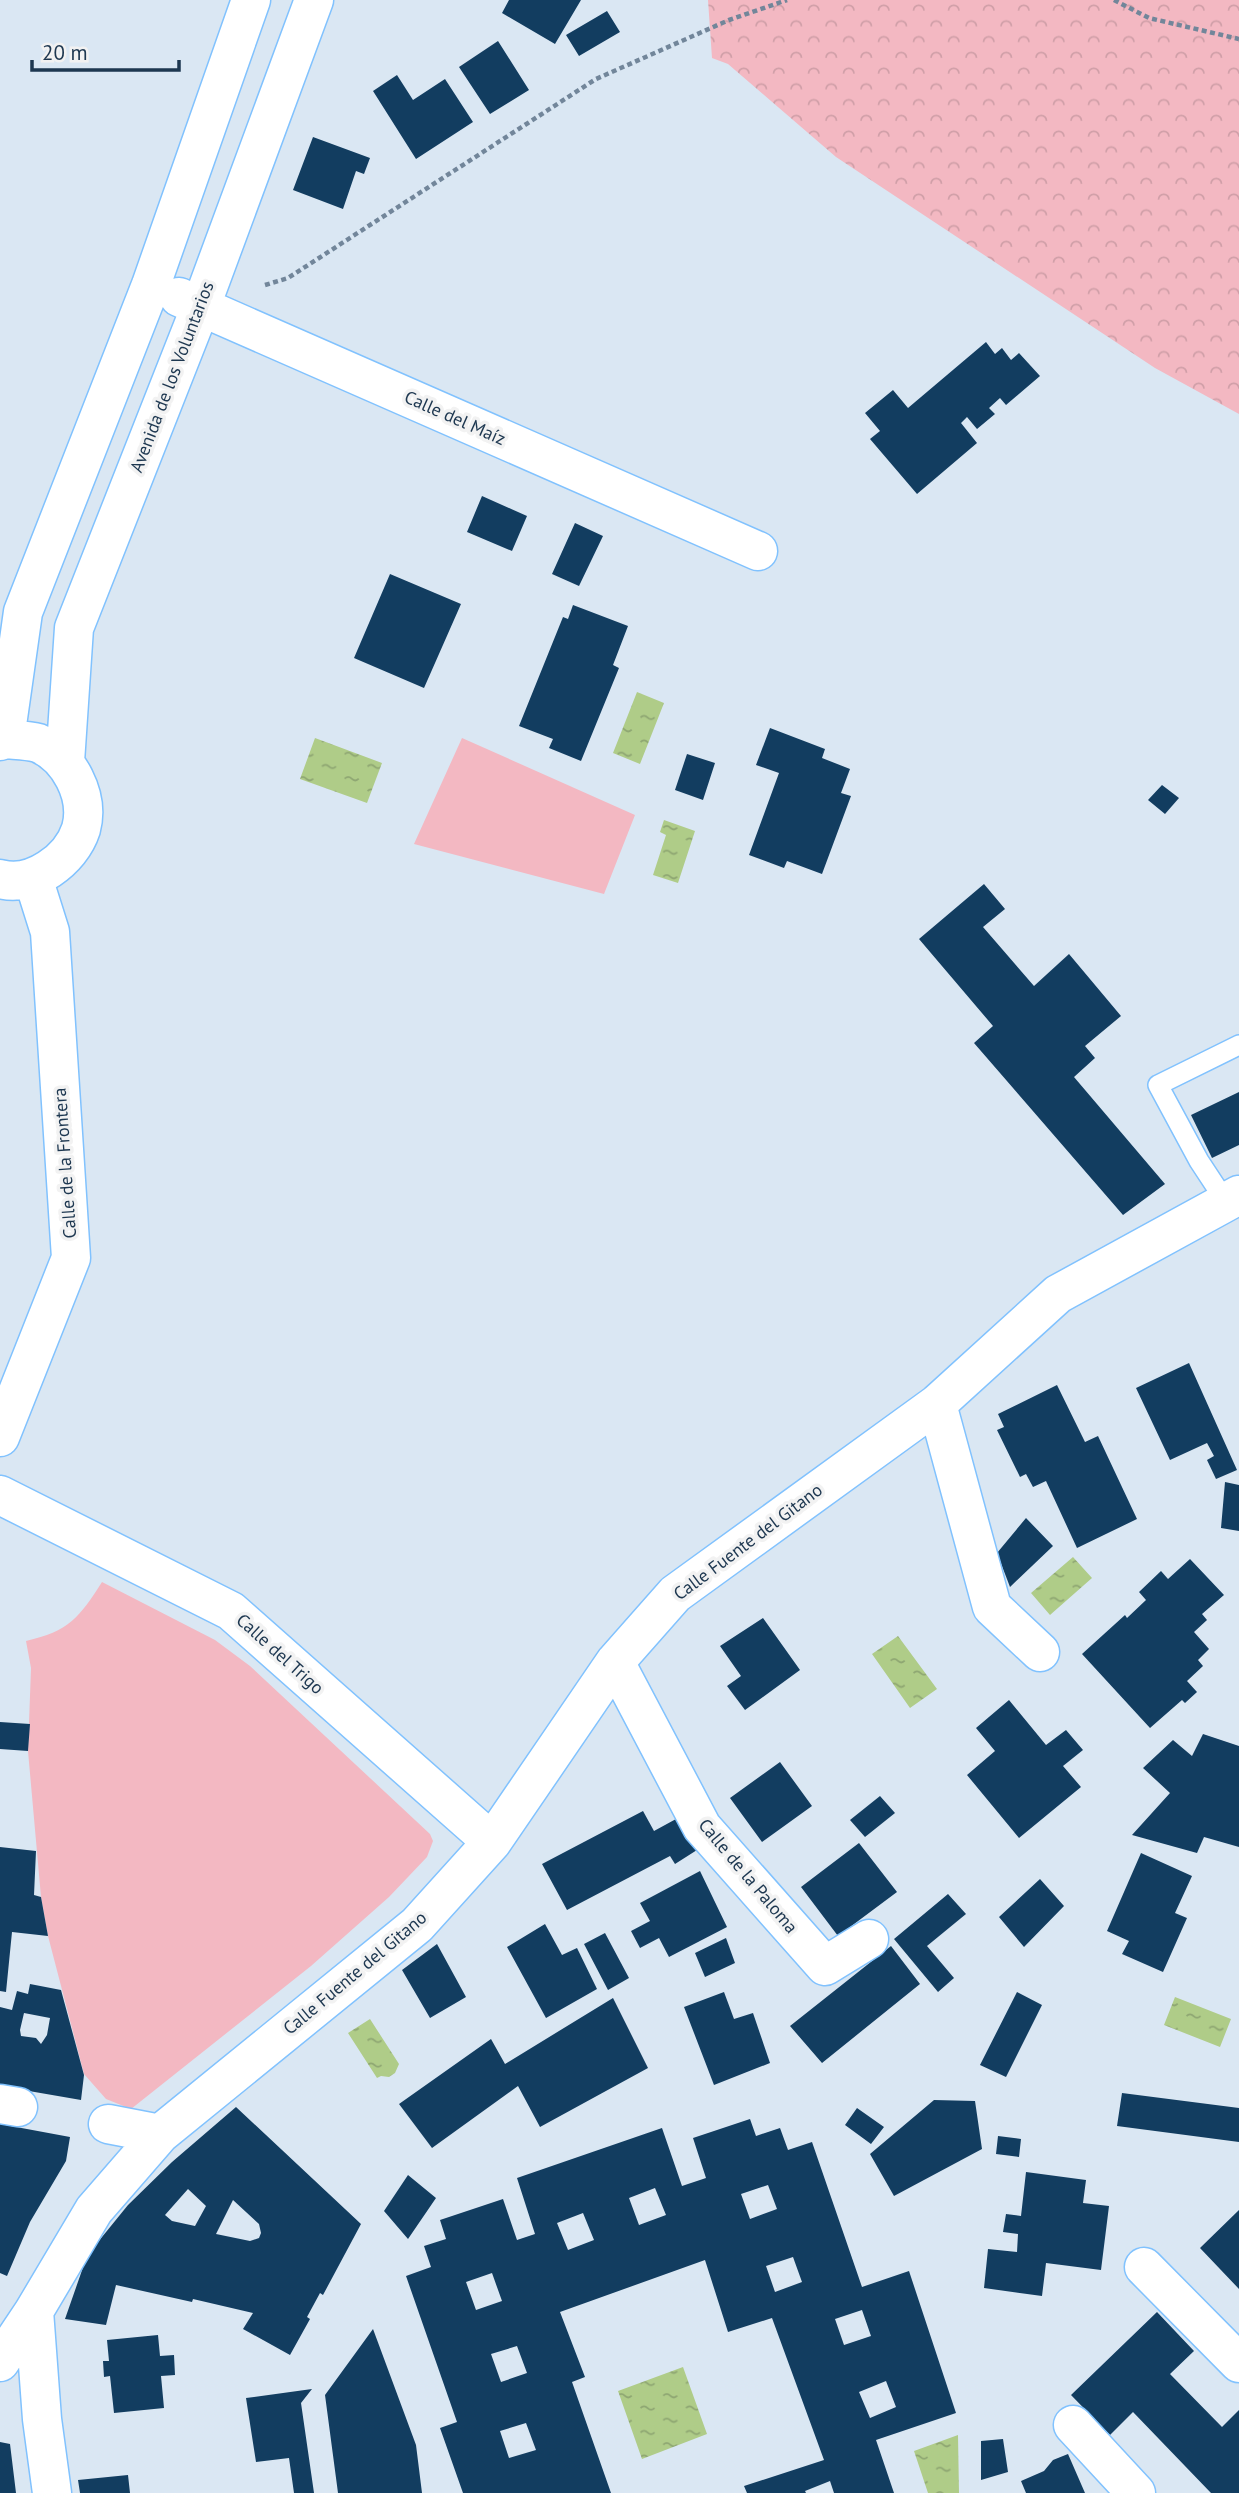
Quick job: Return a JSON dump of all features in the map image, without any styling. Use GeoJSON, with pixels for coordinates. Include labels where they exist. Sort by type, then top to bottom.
{"type":"FeatureCollection","features":[{"type":"Feature","properties":{"kind":"street"},"geometry":{"type":"LineString","coordinates":[[16,878],[63,860],[81,828],[82,793],[65,762],[37,743],[2,740],[12,602],[151,285],[251,0]]}},
{"type":"Feature","properties":{"kind":"street","name":"Avenida de los Voluntarios"},"geometry":{"type":"LineString","coordinates":[[65,762],[74,628],[201,306],[314,0]]}},
{"type":"Feature","properties":{"kind":"street","name":"Calle del Maíz"},"geometry":{"type":"LineString","coordinates":[[151,285],[758,551]]}},
{"type":"Feature","properties":{"kind":"street"},"geometry":{"type":"LineString","coordinates":[[12,602],[74,628]]}},
{"type":"Feature","properties":{"kind":"street","name":"Calle de la Frontera"},"geometry":{"type":"LineString","coordinates":[[0,1437],[71,1258],[50,932],[16,878]]}},
{"type":"Feature","properties":{"kind":"street","name":"Calle Fuente del Gitano"},"geometry":{"type":"LineString","coordinates":[[17,2310],[94,2210],[160,2134],[417,1925],[492,1842],[615,1662],[675,1594],[937,1404],[1058,1294],[1233,1198]]}},
{"type":"Feature","properties":{"kind":"street"},"geometry":{"type":"LineString","coordinates":[[937,1404],[992,1606],[1040,1653]]}},
{"type":"Feature","properties":{"kind":"street","name":"Calle del Trigo"},"geometry":{"type":"LineString","coordinates":[[0,1495],[231,1611],[492,1842]]}},
{"type":"Feature","properties":{"kind":"street","name":"Calle de la Paloma"},"geometry":{"type":"LineString","coordinates":[[615,1662],[702,1827],[825,1966],[869,1939]]}},
{"type":"Feature","properties":{"kind":"street"},"geometry":{"type":"LineString","coordinates":[[107,2124],[160,2134]]}},
{"type":"Feature","properties":{"kind":"street"},"geometry":{"type":"LineString","coordinates":[[1144,2267],[1239,2362]]}},
{"type":"Feature","properties":{"kind":"street"},"geometry":{"type":"LineString","coordinates":[[0,2362],[17,2310]]}},
{"type":"Feature","properties":{"kind":"street"},"geometry":{"type":"LineString","coordinates":[[17,2310],[42,2419],[52,2493]]}},
{"type":"Feature","properties":{"kind":"street"},"geometry":{"type":"LineString","coordinates":[[1073,2425],[1136,2493]]}},
{"type":"Feature","properties":{"kind":"lane"},"geometry":{"type":"LineString","coordinates":[[1233,1198],[1199,1161],[1158,1085],[1239,1045]]}},
{"type":"Feature","properties":{"kind":"path"},"geometry":{"type":"LineString","coordinates":[[201,306],[288,278],[596,79],[729,20],[787,0]]}},
{"type":"Feature","properties":{"kind":"path"},"geometry":{"type":"LineString","coordinates":[[1114,0],[1149,18],[1239,39]]}},
{"type":"Feature","properties":{"kind":"green space"},"geometry":{"type":"Polygon","coordinates":[[[708,0],[1239,0],[1239,414],[1155,368],[836,157],[728,64],[712,58],[708,0]]]}},
{"type":"Feature","properties":{"kind":"green space"},"geometry":{"type":"Polygon","coordinates":[[[462,738],[635,815],[604,894],[414,844],[462,738]]]}},
{"type":"Feature","properties":{"kind":"green space"},"geometry":{"type":"Polygon","coordinates":[[[102,1582],[215,1640],[250,1666],[430,1834],[433,1841],[427,1857],[389,1897],[311,1966],[131,2109],[106,2099],[84,2074],[48,1936],[41,1897],[28,1751],[31,1668],[26,1641],[53,1633],[72,1621],[102,1582]]]}},
{"type":"Feature","properties":{"kind":"water"},"geometry":{"type":"Polygon","coordinates":[[[637,692],[664,703],[640,764],[613,753],[637,692]]]}},
{"type":"Feature","properties":{"kind":"water"},"geometry":{"type":"Polygon","coordinates":[[[315,738],[382,763],[367,803],[300,779],[315,738]]]}},
{"type":"Feature","properties":{"kind":"water"},"geometry":{"type":"Polygon","coordinates":[[[664,820],[695,831],[678,883],[653,875],[666,835],[660,832],[664,820]]]}},
{"type":"Feature","properties":{"kind":"water"},"geometry":{"type":"Polygon","coordinates":[[[1073,1557],[1092,1578],[1050,1615],[1031,1593],[1073,1557]]]}},
{"type":"Feature","properties":{"kind":"water"},"geometry":{"type":"Polygon","coordinates":[[[898,1636],[937,1689],[910,1708],[872,1654],[898,1636]]]}},
{"type":"Feature","properties":{"kind":"water"},"geometry":{"type":"Polygon","coordinates":[[[1175,1997],[1231,2019],[1220,2047],[1164,2025],[1175,1997]]]}},
{"type":"Feature","properties":{"kind":"water"},"geometry":{"type":"Polygon","coordinates":[[[370,2019],[399,2064],[395,2073],[389,2077],[377,2078],[348,2033],[370,2019]]]}},
{"type":"Feature","properties":{"kind":"water"},"geometry":{"type":"Polygon","coordinates":[[[683,2367],[707,2434],[642,2459],[618,2391],[683,2367]]]}},
{"type":"Feature","properties":{"kind":"water"},"geometry":{"type":"Polygon","coordinates":[[[958,2435],[959,2493],[928,2493],[914,2451],[958,2435]]]}},
{"type":"Feature","properties":{"kind":"building"},"geometry":{"type":"Polygon","coordinates":[[[509,0],[581,0],[555,44],[502,13],[509,0]]]}},
{"type":"Feature","properties":{"kind":"building"},"geometry":{"type":"Polygon","coordinates":[[[607,11],[620,32],[579,56],[566,35],[607,11]]]}},
{"type":"Feature","properties":{"kind":"building"},"geometry":{"type":"Polygon","coordinates":[[[498,41],[529,90],[490,114],[459,67],[498,41]]]}},
{"type":"Feature","properties":{"kind":"building"},"geometry":{"type":"Polygon","coordinates":[[[397,75],[413,100],[445,79],[473,122],[416,159],[373,91],[397,75]]]}},
{"type":"Feature","properties":{"kind":"building"},"geometry":{"type":"Polygon","coordinates":[[[313,137],[370,158],[364,174],[356,171],[343,209],[293,190],[313,137]]]}},
{"type":"Feature","properties":{"kind":"building"},"geometry":{"type":"Polygon","coordinates":[[[986,342],[995,354],[1002,348],[1011,360],[1019,353],[1040,376],[1006,405],[1000,398],[989,408],[995,414],[977,429],[967,417],[961,423],[977,443],[917,494],[870,439],[880,431],[865,413],[893,390],[908,408],[986,342]]]}},
{"type":"Feature","properties":{"kind":"building"},"geometry":{"type":"Polygon","coordinates":[[[482,496],[527,516],[512,551],[467,532],[482,496]]]}},
{"type":"Feature","properties":{"kind":"building"},"geometry":{"type":"Polygon","coordinates":[[[575,523],[603,536],[579,586],[552,574],[575,523]]]}},
{"type":"Feature","properties":{"kind":"building"},"geometry":{"type":"Polygon","coordinates":[[[390,574],[461,604],[424,688],[354,658],[390,574]]]}},
{"type":"Feature","properties":{"kind":"building"},"geometry":{"type":"Polygon","coordinates":[[[573,605],[628,626],[613,665],[619,668],[581,761],[549,748],[553,739],[519,726],[563,617],[568,619],[573,605]]]}},
{"type":"Feature","properties":{"kind":"building"},"geometry":{"type":"Polygon","coordinates":[[[770,728],[825,749],[822,758],[850,769],[841,793],[851,796],[822,874],[787,861],[784,868],[749,855],[779,773],[756,765],[770,728]]]}},
{"type":"Feature","properties":{"kind":"building"},"geometry":{"type":"Polygon","coordinates":[[[687,754],[715,763],[703,800],[675,790],[687,754]]]}},
{"type":"Feature","properties":{"kind":"building"},"geometry":{"type":"Polygon","coordinates":[[[1162,785],[1179,798],[1165,814],[1148,800],[1162,785]]]}},
{"type":"Feature","properties":{"kind":"building"},"geometry":{"type":"Polygon","coordinates":[[[984,884],[1005,909],[983,927],[1034,986],[1069,954],[1121,1016],[1085,1046],[1095,1058],[1074,1077],[1165,1184],[1123,1215],[974,1043],[993,1026],[919,939],[984,884]]]}},
{"type":"Feature","properties":{"kind":"building"},"geometry":{"type":"Polygon","coordinates":[[[1239,1092],[1239,1145],[1212,1158],[1191,1115],[1239,1092]]]}},
{"type":"Feature","properties":{"kind":"building"},"geometry":{"type":"Polygon","coordinates":[[[1189,1363],[1237,1470],[1216,1479],[1207,1460],[1214,1456],[1207,1443],[1170,1460],[1136,1388],[1189,1363]]]}},
{"type":"Feature","properties":{"kind":"building"},"geometry":{"type":"Polygon","coordinates":[[[1057,1385],[1085,1442],[1098,1436],[1137,1519],[1077,1548],[1046,1481],[1033,1487],[1026,1474],[1020,1477],[997,1430],[1004,1427],[998,1414],[1057,1385]]]}},
{"type":"Feature","properties":{"kind":"building"},"geometry":{"type":"Polygon","coordinates":[[[1225,1482],[1239,1485],[1239,1531],[1221,1528],[1225,1482]]]}},
{"type":"Feature","properties":{"kind":"building"},"geometry":{"type":"Polygon","coordinates":[[[1026,1518],[1053,1546],[1010,1587],[997,1553],[1026,1518]]]}},
{"type":"Feature","properties":{"kind":"building"},"geometry":{"type":"Polygon","coordinates":[[[1190,1559],[1224,1595],[1202,1614],[1207,1620],[1194,1632],[1209,1649],[1198,1660],[1203,1666],[1187,1681],[1197,1692],[1185,1703],[1182,1700],[1150,1728],[1082,1654],[1146,1600],[1139,1592],[1161,1571],[1168,1579],[1190,1559]]]}},
{"type":"Feature","properties":{"kind":"building"},"geometry":{"type":"Polygon","coordinates":[[[763,1618],[800,1670],[745,1710],[727,1686],[741,1676],[720,1646],[763,1618]]]}},
{"type":"Feature","properties":{"kind":"building"},"geometry":{"type":"Polygon","coordinates":[[[1009,1700],[1046,1745],[1066,1730],[1083,1750],[1063,1766],[1081,1787],[1019,1838],[967,1775],[995,1751],[976,1728],[1009,1700]]]}},
{"type":"Feature","properties":{"kind":"building"},"geometry":{"type":"Polygon","coordinates":[[[0,1722],[30,1724],[28,1751],[0,1749],[0,1722]]]}},
{"type":"Feature","properties":{"kind":"building"},"geometry":{"type":"Polygon","coordinates":[[[1203,1734],[1239,1746],[1239,1847],[1204,1837],[1197,1853],[1132,1835],[1170,1793],[1143,1768],[1173,1740],[1192,1756],[1203,1734]]]}},
{"type":"Feature","properties":{"kind":"building"},"geometry":{"type":"Polygon","coordinates":[[[780,1762],[812,1806],[762,1842],[730,1798],[780,1762]]]}},
{"type":"Feature","properties":{"kind":"building"},"geometry":{"type":"Polygon","coordinates":[[[880,1796],[895,1813],[865,1837],[850,1820],[880,1796]]]}},
{"type":"Feature","properties":{"kind":"building"},"geometry":{"type":"Polygon","coordinates":[[[643,1811],[654,1831],[676,1819],[697,1850],[675,1864],[670,1856],[567,1910],[542,1864],[643,1811]]]}},
{"type":"Feature","properties":{"kind":"building"},"geometry":{"type":"Polygon","coordinates":[[[859,1843],[897,1892],[838,1936],[801,1887],[859,1843]]]}},
{"type":"Feature","properties":{"kind":"building"},"geometry":{"type":"Polygon","coordinates":[[[0,1847],[36,1851],[34,1895],[41,1897],[48,1936],[12,1932],[6,1992],[0,1991],[0,1847]]]}},
{"type":"Feature","properties":{"kind":"building"},"geometry":{"type":"Polygon","coordinates":[[[1141,1853],[1192,1876],[1175,1913],[1187,1918],[1163,1972],[1122,1954],[1129,1941],[1107,1931],[1141,1853]]]}},
{"type":"Feature","properties":{"kind":"building"},"geometry":{"type":"Polygon","coordinates":[[[700,1871],[727,1927],[669,1957],[659,1938],[640,1948],[631,1931],[650,1921],[640,1903],[700,1871]]]}},
{"type":"Feature","properties":{"kind":"building"},"geometry":{"type":"Polygon","coordinates":[[[1040,1879],[1064,1906],[1024,1947],[999,1917],[1040,1879]]]}},
{"type":"Feature","properties":{"kind":"building"},"geometry":{"type":"Polygon","coordinates":[[[948,1894],[966,1914],[927,1946],[954,1978],[938,1992],[894,1939],[948,1894]]]}},
{"type":"Feature","properties":{"kind":"building"},"geometry":{"type":"Polygon","coordinates":[[[545,1924],[562,1955],[577,1948],[597,1989],[546,2018],[507,1947],[545,1924]]]}},
{"type":"Feature","properties":{"kind":"building"},"geometry":{"type":"Polygon","coordinates":[[[605,1933],[629,1978],[608,1990],[584,1944],[605,1933]]]}},
{"type":"Feature","properties":{"kind":"building"},"geometry":{"type":"Polygon","coordinates":[[[726,1938],[735,1963],[705,1977],[695,1953],[726,1938]]]}},
{"type":"Feature","properties":{"kind":"building"},"geometry":{"type":"Polygon","coordinates":[[[437,1944],[466,1997],[430,2018],[402,1970],[437,1944]]]}},
{"type":"Feature","properties":{"kind":"building"},"geometry":{"type":"Polygon","coordinates":[[[891,1946],[920,1984],[822,2063],[790,2026],[891,1946]]]}},
{"type":"Feature","properties":{"kind":"building"},"geometry":{"type":"Polygon","coordinates":[[[30,1984],[61,1990],[84,2075],[81,2100],[0,2086],[0,2007],[12,2010],[17,1991],[28,1994],[30,1984]],[[24,2013],[21,2036],[36,2038],[41,2044],[47,2035],[50,2018],[24,2013]]]}},
{"type":"Feature","properties":{"kind":"building"},"geometry":{"type":"Polygon","coordinates":[[[724,1992],[734,2019],[753,2013],[770,2063],[714,2085],[684,2007],[724,1992]]]}},
{"type":"Feature","properties":{"kind":"building"},"geometry":{"type":"Polygon","coordinates":[[[1017,1992],[1042,2005],[1006,2077],[980,2065],[1017,1992]]]}},
{"type":"Feature","properties":{"kind":"building"},"geometry":{"type":"Polygon","coordinates":[[[613,1998],[648,2068],[540,2127],[518,2086],[432,2148],[399,2104],[491,2039],[505,2064],[613,1998]]]}},
{"type":"Feature","properties":{"kind":"building"},"geometry":{"type":"Polygon","coordinates":[[[1122,2093],[1239,2108],[1239,2142],[1117,2126],[1122,2093]]]}},
{"type":"Feature","properties":{"kind":"building"},"geometry":{"type":"Polygon","coordinates":[[[934,2100],[975,2101],[982,2149],[894,2196],[870,2154],[934,2100]]]}},
{"type":"Feature","properties":{"kind":"building"},"geometry":{"type":"Polygon","coordinates":[[[236,2107],[361,2224],[323,2295],[320,2293],[307,2317],[310,2319],[290,2355],[243,2329],[253,2313],[116,2285],[106,2325],[65,2319],[87,2256],[128,2205],[172,2162],[236,2107]],[[188,2189],[165,2215],[172,2221],[195,2226],[206,2206],[188,2189]],[[233,2200],[216,2234],[250,2241],[259,2238],[259,2224],[233,2200]]]}},
{"type":"Feature","properties":{"kind":"building"},"geometry":{"type":"Polygon","coordinates":[[[857,2108],[884,2127],[871,2144],[845,2125],[857,2108]]]}},
{"type":"Feature","properties":{"kind":"building"},"geometry":{"type":"Polygon","coordinates":[[[750,2119],[756,2136],[780,2128],[788,2150],[812,2142],[862,2287],[909,2271],[956,2413],[876,2440],[894,2493],[834,2493],[830,2481],[805,2491],[806,2493],[747,2493],[744,2486],[824,2460],[772,2318],[728,2332],[705,2260],[560,2312],[585,2377],[572,2382],[611,2493],[463,2493],[440,2428],[457,2422],[406,2276],[431,2267],[424,2246],[446,2239],[440,2220],[503,2199],[517,2240],[535,2234],[517,2178],[662,2128],[682,2186],[706,2178],[693,2138],[750,2119]],[[768,2185],[741,2194],[750,2219],[777,2209],[768,2185]],[[655,2188],[629,2198],[639,2225],[666,2215],[655,2188]],[[583,2213],[557,2223],[568,2250],[594,2240],[583,2213]],[[793,2257],[766,2266],[775,2292],[802,2282],[793,2257]],[[492,2273],[466,2282],[476,2310],[502,2301],[492,2273]],[[862,2310],[835,2319],[844,2345],[871,2336],[862,2310]],[[517,2346],[491,2354],[501,2382],[527,2373],[517,2346]],[[886,2381],[859,2392],[870,2418],[896,2407],[886,2381]],[[526,2423],[500,2431],[509,2458],[536,2450],[526,2423]]]}},
{"type":"Feature","properties":{"kind":"building"},"geometry":{"type":"Polygon","coordinates":[[[0,2124],[70,2137],[66,2161],[30,2222],[7,2276],[0,2273],[0,2124]]]}},
{"type":"Feature","properties":{"kind":"building"},"geometry":{"type":"Polygon","coordinates":[[[998,2136],[1021,2139],[1019,2157],[996,2154],[998,2136]]]}},
{"type":"Feature","properties":{"kind":"building"},"geometry":{"type":"Polygon","coordinates":[[[1026,2172],[1086,2180],[1083,2203],[1109,2206],[1101,2270],[1046,2263],[1042,2296],[984,2288],[988,2249],[1017,2252],[1018,2234],[1003,2232],[1006,2214],[1021,2216],[1026,2172]]]}},
{"type":"Feature","properties":{"kind":"building"},"geometry":{"type":"Polygon","coordinates":[[[408,2175],[436,2198],[408,2239],[384,2211],[408,2175]]]}},
{"type":"Feature","properties":{"kind":"building"},"geometry":{"type":"Polygon","coordinates":[[[1239,2210],[1239,2289],[1200,2248],[1239,2210]]]}},
{"type":"Feature","properties":{"kind":"building"},"geometry":{"type":"Polygon","coordinates":[[[1157,2312],[1194,2351],[1170,2374],[1222,2427],[1239,2410],[1239,2493],[1211,2493],[1133,2412],[1110,2435],[1071,2395],[1157,2312]]]}},
{"type":"Feature","properties":{"kind":"building"},"geometry":{"type":"Polygon","coordinates":[[[373,2329],[416,2445],[422,2493],[338,2493],[325,2395],[373,2329]]]}},
{"type":"Feature","properties":{"kind":"building"},"geometry":{"type":"Polygon","coordinates":[[[158,2335],[160,2356],[174,2355],[175,2375],[161,2376],[164,2408],[114,2413],[110,2376],[104,2377],[103,2361],[109,2361],[107,2340],[158,2335]]]}},
{"type":"Feature","properties":{"kind":"building"},"geometry":{"type":"Polygon","coordinates":[[[312,2389],[301,2403],[314,2493],[294,2493],[289,2458],[256,2462],[246,2398],[312,2389]]]}},
{"type":"Feature","properties":{"kind":"building"},"geometry":{"type":"Polygon","coordinates":[[[1003,2439],[1008,2472],[981,2480],[981,2441],[1003,2439]]]}},
{"type":"Feature","properties":{"kind":"building"},"geometry":{"type":"Polygon","coordinates":[[[0,2442],[10,2444],[16,2493],[0,2493],[0,2442]]]}},
{"type":"Feature","properties":{"kind":"building"},"geometry":{"type":"Polygon","coordinates":[[[1068,2454],[1085,2493],[1026,2493],[1021,2481],[1044,2471],[1053,2460],[1068,2454]]]}},
{"type":"Feature","properties":{"kind":"building"},"geometry":{"type":"Polygon","coordinates":[[[128,2475],[130,2493],[80,2493],[78,2480],[128,2475]]]}}]}
